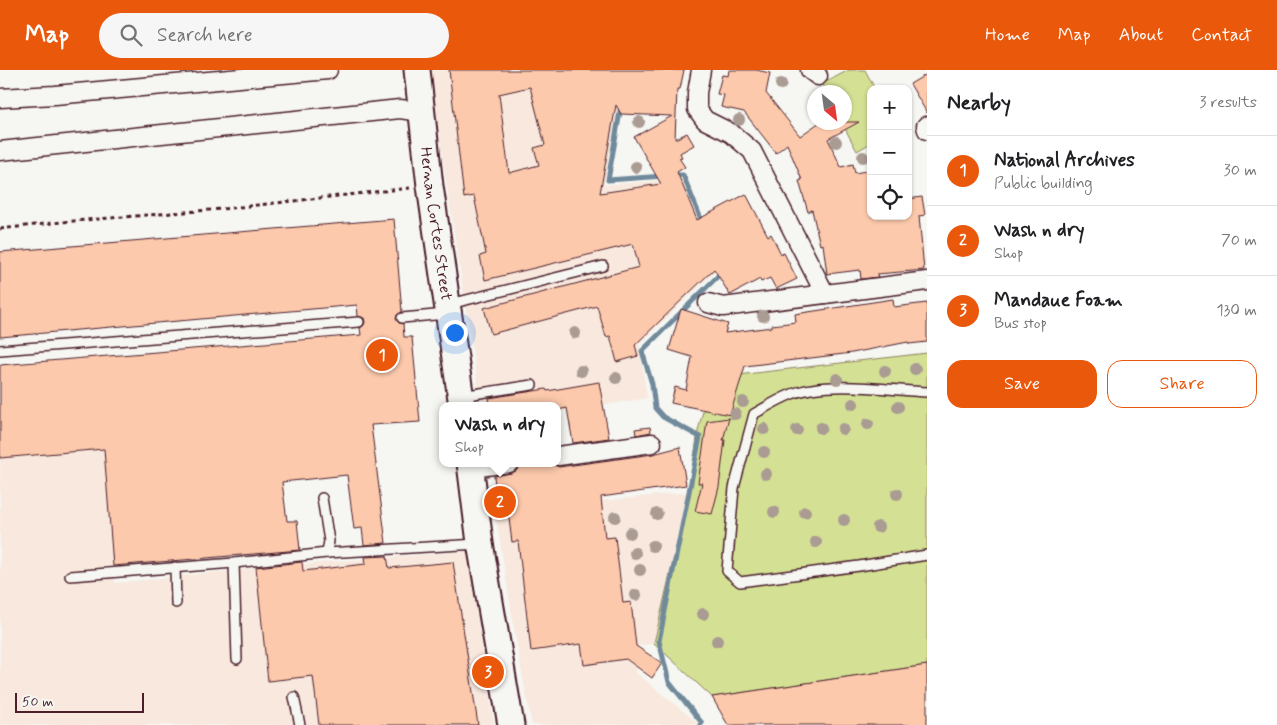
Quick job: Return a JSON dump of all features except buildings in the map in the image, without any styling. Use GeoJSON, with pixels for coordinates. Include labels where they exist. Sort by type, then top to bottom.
{"type":"FeatureCollection","features":[{"type":"Feature","properties":{"kind":"main road","name":"Hernan Cortes Street"},"geometry":{"type":"LineString","coordinates":[[417,70],[430,186],[461,401]]}},
{"type":"Feature","properties":{"kind":"main road"},"geometry":{"type":"LineString","coordinates":[[470,467],[480,543],[511,725]]}},
{"type":"Feature","properties":{"kind":"street"},"geometry":{"type":"LineString","coordinates":[[0,98],[56,96],[328,70]]}},
{"type":"Feature","properties":{"kind":"street"},"geometry":{"type":"LineString","coordinates":[[701,70],[697,93],[697,109],[705,120],[731,133],[752,151],[825,294]]}},
{"type":"Feature","properties":{"kind":"street"},"geometry":{"type":"LineString","coordinates":[[0,151],[400,110],[421,112]]}},
{"type":"Feature","properties":{"kind":"street"},"geometry":{"type":"LineString","coordinates":[[708,303],[723,307],[927,281]]}},
{"type":"Feature","properties":{"kind":"street"},"geometry":{"type":"LineString","coordinates":[[561,456],[652,443]]}},
{"type":"Feature","properties":{"kind":"lane"},"geometry":{"type":"LineString","coordinates":[[402,318],[448,309],[603,266]]}},
{"type":"Feature","properties":{"kind":"lane"},"geometry":{"type":"LineString","coordinates":[[0,350],[359,322]]}},
{"type":"Feature","properties":{"kind":"lane"},"geometry":{"type":"LineString","coordinates":[[461,401],[532,385]]}},
{"type":"Feature","properties":{"kind":"lane"},"geometry":{"type":"LineString","coordinates":[[927,392],[843,387],[816,389],[794,393],[754,414],[734,488],[727,571],[740,582],[927,556]]}},
{"type":"Feature","properties":{"kind":"lane"},"geometry":{"type":"LineString","coordinates":[[322,498],[329,540],[327,553]]}},
{"type":"Feature","properties":{"kind":"lane"},"geometry":{"type":"LineString","coordinates":[[70,576],[234,563],[327,553],[480,543]]}},
{"type":"Feature","properties":{"kind":"lane"},"geometry":{"type":"LineString","coordinates":[[234,563],[237,659]]}},
{"type":"Feature","properties":{"kind":"lane"},"geometry":{"type":"LineString","coordinates":[[175,567],[176,603]]}},
{"type":"Feature","properties":{"kind":"lane"},"geometry":{"type":"LineString","coordinates":[[294,697],[300,725]]}},
{"type":"Feature","properties":{"kind":"path"},"geometry":{"type":"LineString","coordinates":[[0,229],[222,209],[430,186]]}},
{"type":"Feature","properties":{"kind":"shaded area"},"geometry":{"type":"Polygon","coordinates":[[[429,70],[625,70],[604,185],[682,179],[719,267],[639,344],[647,398],[561,412],[561,402],[480,402],[429,70]]]}},
{"type":"Feature","properties":{"kind":"shaded area"},"geometry":{"type":"Polygon","coordinates":[[[104,449],[115,583],[256,568],[467,551],[494,725],[0,725],[0,458],[104,449]]]}},
{"type":"Feature","properties":{"kind":"shaded area"},"geometry":{"type":"Polygon","coordinates":[[[689,492],[654,643],[638,646],[636,673],[699,724],[532,725],[495,512],[689,492]]]}},
{"type":"Feature","properties":{"kind":"green space"},"geometry":{"type":"Polygon","coordinates":[[[849,70],[865,70],[873,85],[867,85],[867,145],[857,151],[846,130],[852,130],[852,85],[822,84],[849,70]]]}},
{"type":"Feature","properties":{"kind":"green space"},"geometry":{"type":"Polygon","coordinates":[[[927,353],[927,665],[712,697],[654,643],[689,492],[698,431],[714,367],[738,375],[927,353]]]}},
{"type":"Feature","properties":{"kind":"waterway"},"geometry":{"type":"LineString","coordinates":[[621,106],[608,180],[664,176]]}},
{"type":"Feature","properties":{"kind":"waterway"},"geometry":{"type":"LineString","coordinates":[[672,175],[683,175],[703,224]]}},
{"type":"Feature","properties":{"kind":"waterway"},"geometry":{"type":"LineString","coordinates":[[700,725],[702,723],[669,682],[659,641],[700,437],[663,417],[655,408],[652,384],[642,351],[723,271]]}},
{"type":"Feature","properties":{"kind":"place","name":"National Archives"},"geometry":{"type":"Point","coordinates":[382,355]}},
{"type":"Feature","properties":{"kind":"place","name":"Wash n dry"},"geometry":{"type":"Point","coordinates":[500,502]}},
{"type":"Feature","properties":{"kind":"place","name":"Mandaue Foam"},"geometry":{"type":"Point","coordinates":[488,672]}}]}
